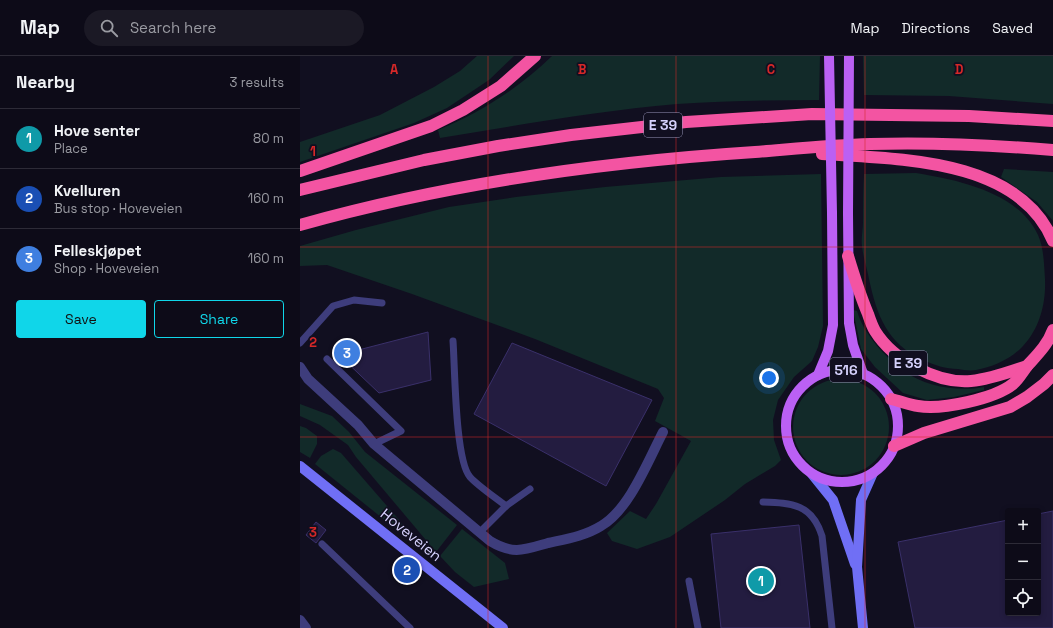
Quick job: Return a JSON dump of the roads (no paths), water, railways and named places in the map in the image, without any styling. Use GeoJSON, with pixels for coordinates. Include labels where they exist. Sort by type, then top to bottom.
{"type":"FeatureCollection","features":[{"type":"Feature","properties":{"kind":"highway"},"geometry":{"type":"LineString","coordinates":[[300,171],[431,126],[463,110],[501,86],[535,56]]}},
{"type":"Feature","properties":{"kind":"highway","name":"E 39"},"geometry":{"type":"LineString","coordinates":[[300,190],[424,160],[498,146],[572,135],[686,122],[812,114],[969,116],[1053,121]]}},
{"type":"Feature","properties":{"kind":"highway","name":"E 39"},"geometry":{"type":"LineString","coordinates":[[300,225],[390,202],[492,181],[581,168],[686,156],[870,144],[963,145],[1053,150]]}},
{"type":"Feature","properties":{"kind":"highway","name":"E 39"},"geometry":{"type":"LineString","coordinates":[[775,150],[905,159],[957,168],[989,180],[1022,200],[1041,220],[1050,232],[1053,241]]}},
{"type":"Feature","properties":{"kind":"highway","name":"E 39"},"geometry":{"type":"LineString","coordinates":[[848,256],[859,295],[875,331],[890,349],[909,364],[924,372],[939,377],[970,381],[986,379],[1028,366]]}},
{"type":"Feature","properties":{"kind":"highway"},"geometry":{"type":"LineString","coordinates":[[891,399],[918,406],[931,407],[947,406],[973,401],[996,394],[1014,384],[1042,350],[1053,330]]}},
{"type":"Feature","properties":{"kind":"highway"},"geometry":{"type":"LineString","coordinates":[[894,446],[931,430],[1010,407],[1027,397],[1053,375]]}},
{"type":"Feature","properties":{"kind":"main road","name":"516"},"geometry":{"type":"LineString","coordinates":[[818,375],[828,351],[833,325],[829,56]]}},
{"type":"Feature","properties":{"kind":"main road","name":"516"},"geometry":{"type":"LineString","coordinates":[[849,56],[849,323],[853,345],[862,374]]}},
{"type":"Feature","properties":{"kind":"main road","name":"516"},"geometry":{"type":"LineString","coordinates":[[832,370],[848,370],[862,374],[879,384],[891,399],[897,414],[898,430],[894,446],[886,461],[873,473],[858,480],[848,482],[827,481],[812,474],[798,463],[790,448],[786,431],[786,414],[793,398],[803,385],[818,375],[832,370]]}},
{"type":"Feature","properties":{"kind":"main road","name":"Hoveveien"},"geometry":{"type":"LineString","coordinates":[[300,466],[503,628]]}},
{"type":"Feature","properties":{"kind":"main road"},"geometry":{"type":"LineString","coordinates":[[863,628],[857,567],[861,500],[873,473]]}},
{"type":"Feature","properties":{"kind":"main road"},"geometry":{"type":"LineString","coordinates":[[812,474],[832,500],[857,567]]}},
{"type":"Feature","properties":{"kind":"street"},"geometry":{"type":"LineString","coordinates":[[300,367],[308,379],[358,425],[374,444],[490,541],[501,548],[511,550],[525,549],[586,533],[601,526],[615,515],[629,496],[663,432]]}},
{"type":"Feature","properties":{"kind":"street"},"geometry":{"type":"LineString","coordinates":[[300,620],[306,628]]}},
{"type":"Feature","properties":{"kind":"lane"},"geometry":{"type":"LineString","coordinates":[[300,343],[333,306],[354,300],[382,303]]}},
{"type":"Feature","properties":{"kind":"lane"},"geometry":{"type":"LineString","coordinates":[[453,341],[458,424],[464,465],[470,476],[506,506]]}},
{"type":"Feature","properties":{"kind":"lane"},"geometry":{"type":"LineString","coordinates":[[327,359],[401,431],[374,444]]}},
{"type":"Feature","properties":{"kind":"lane"},"geometry":{"type":"LineString","coordinates":[[480,532],[506,506],[530,490]]}},
{"type":"Feature","properties":{"kind":"lane"},"geometry":{"type":"LineString","coordinates":[[763,502],[788,503],[804,510],[814,517],[819,525],[822,536],[832,628]]}},
{"type":"Feature","properties":{"kind":"lane"},"geometry":{"type":"LineString","coordinates":[[322,544],[410,628]]}},
{"type":"Feature","properties":{"kind":"lane"},"geometry":{"type":"LineString","coordinates":[[689,581],[698,628]]}},
{"type":"Feature","properties":{"kind":"place","name":"Felleskjøpet"},"geometry":{"type":"Point","coordinates":[347,353]}},
{"type":"Feature","properties":{"kind":"place","name":"Kvelluren"},"geometry":{"type":"Point","coordinates":[407,570]}},
{"type":"Feature","properties":{"kind":"place","name":"Hove senter"},"geometry":{"type":"Point","coordinates":[761,581]}}]}
